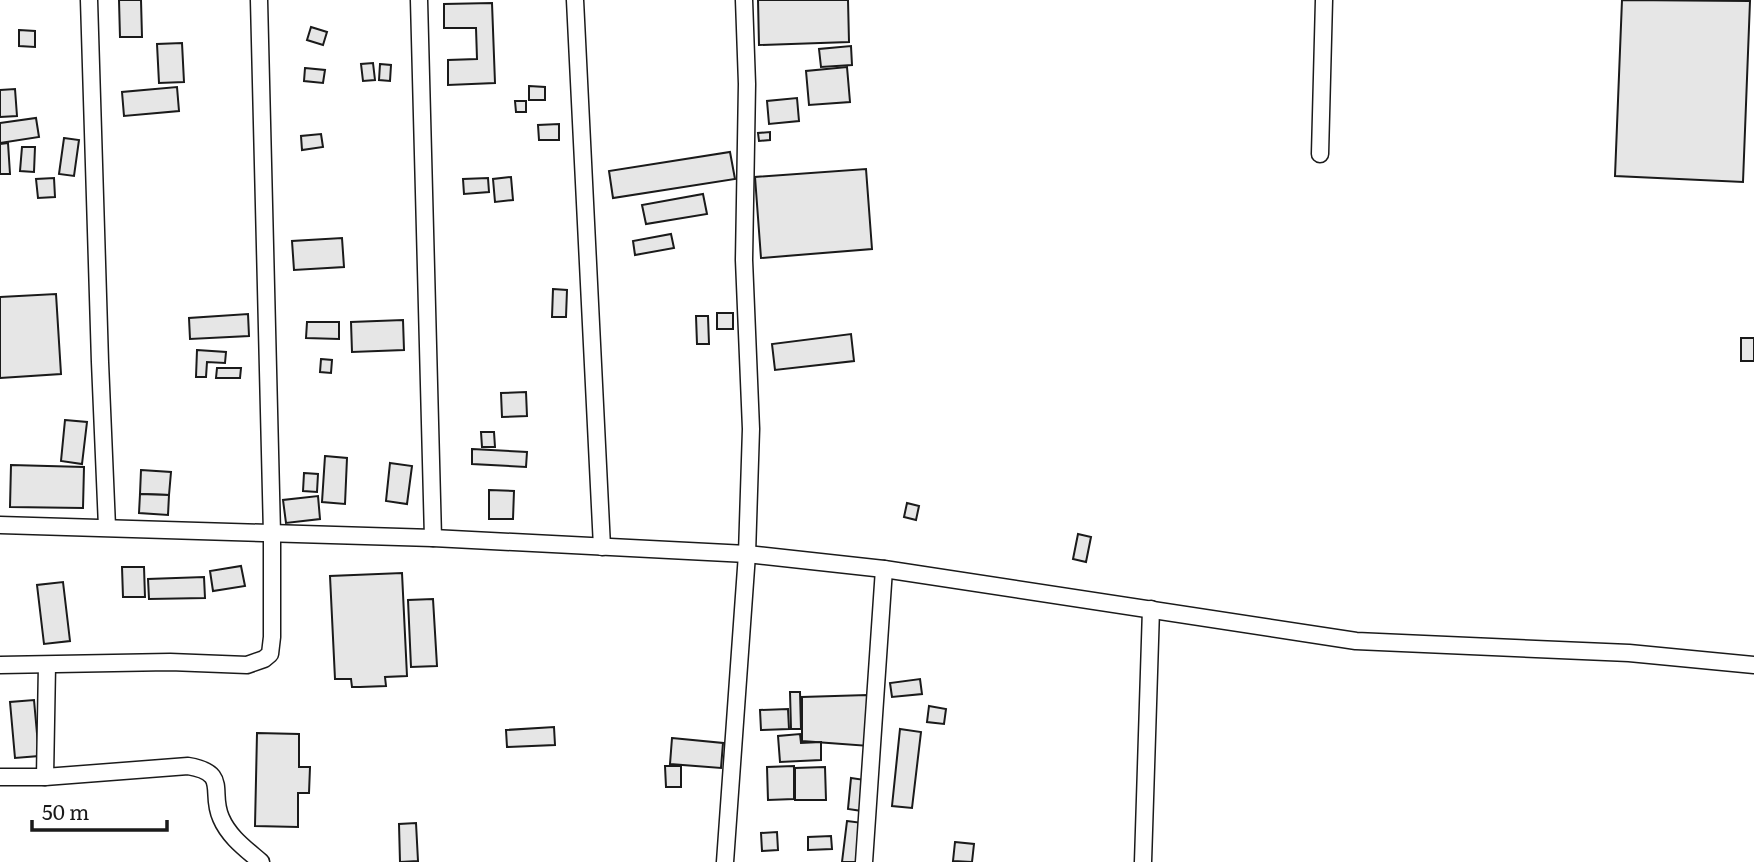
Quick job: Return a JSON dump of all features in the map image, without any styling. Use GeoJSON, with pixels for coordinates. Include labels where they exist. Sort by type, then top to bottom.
{"type":"FeatureCollection","features":[{"type":"Feature","properties":{"kind":"street"},"geometry":{"type":"LineString","coordinates":[[89,0],[107,527]]}},
{"type":"Feature","properties":{"kind":"street"},"geometry":{"type":"LineString","coordinates":[[0,665],[170,662],[247,665],[270,654],[272,534],[259,0]]}},
{"type":"Feature","properties":{"kind":"street"},"geometry":{"type":"LineString","coordinates":[[419,0],[433,538]]}},
{"type":"Feature","properties":{"kind":"street"},"geometry":{"type":"LineString","coordinates":[[575,0],[602,547]]}},
{"type":"Feature","properties":{"kind":"street"},"geometry":{"type":"LineString","coordinates":[[725,862],[747,554],[751,429],[744,260],[747,84],[744,0]]}},
{"type":"Feature","properties":{"kind":"street"},"geometry":{"type":"LineString","coordinates":[[1320,154],[1324,0]]}},
{"type":"Feature","properties":{"kind":"street"},"geometry":{"type":"LineString","coordinates":[[0,525],[433,538],[747,554],[884,569],[1356,641],[1629,653],[1754,665]]}},
{"type":"Feature","properties":{"kind":"street"},"geometry":{"type":"LineString","coordinates":[[864,862],[884,569]]}},
{"type":"Feature","properties":{"kind":"street"},"geometry":{"type":"LineString","coordinates":[[1143,862],[1151,609]]}},
{"type":"Feature","properties":{"kind":"street"},"geometry":{"type":"LineString","coordinates":[[45,777],[47,664]]}},
{"type":"Feature","properties":{"kind":"street"},"geometry":{"type":"LineString","coordinates":[[0,777],[45,777],[188,766],[202,768],[210,773],[216,783],[219,815],[228,831],[261,862]]}},
{"type":"Feature","properties":{"kind":"building"},"geometry":{"type":"Polygon","coordinates":[[[119,0],[141,0],[142,37],[120,37],[119,0]]]}},
{"type":"Feature","properties":{"kind":"building"},"geometry":{"type":"Polygon","coordinates":[[[758,0],[848,0],[849,42],[759,45],[758,0]]]}},
{"type":"Feature","properties":{"kind":"building"},"geometry":{"type":"Polygon","coordinates":[[[1622,0],[1750,1],[1743,182],[1615,176],[1622,0]]]}},
{"type":"Feature","properties":{"kind":"building"},"geometry":{"type":"Polygon","coordinates":[[[492,3],[495,83],[448,85],[448,60],[477,59],[476,28],[444,28],[444,4],[492,3]]]}},
{"type":"Feature","properties":{"kind":"building"},"geometry":{"type":"Polygon","coordinates":[[[311,27],[327,32],[323,45],[307,40],[311,27]]]}},
{"type":"Feature","properties":{"kind":"building"},"geometry":{"type":"Polygon","coordinates":[[[19,30],[35,31],[35,47],[19,46],[19,30]]]}},
{"type":"Feature","properties":{"kind":"building"},"geometry":{"type":"Polygon","coordinates":[[[182,43],[184,82],[159,83],[157,44],[182,43]]]}},
{"type":"Feature","properties":{"kind":"building"},"geometry":{"type":"Polygon","coordinates":[[[851,46],[852,65],[821,67],[819,49],[851,46]]]}},
{"type":"Feature","properties":{"kind":"building"},"geometry":{"type":"Polygon","coordinates":[[[373,63],[375,80],[363,81],[361,64],[373,63]]]}},
{"type":"Feature","properties":{"kind":"building"},"geometry":{"type":"Polygon","coordinates":[[[380,64],[391,65],[390,81],[379,80],[380,64]]]}},
{"type":"Feature","properties":{"kind":"building"},"geometry":{"type":"Polygon","coordinates":[[[847,67],[850,102],[809,105],[806,71],[847,67]]]}},
{"type":"Feature","properties":{"kind":"building"},"geometry":{"type":"Polygon","coordinates":[[[305,68],[325,70],[323,83],[304,81],[305,68]]]}},
{"type":"Feature","properties":{"kind":"building"},"geometry":{"type":"Polygon","coordinates":[[[529,86],[545,87],[545,100],[529,100],[529,86]]]}},
{"type":"Feature","properties":{"kind":"building"},"geometry":{"type":"Polygon","coordinates":[[[177,87],[179,111],[124,116],[122,92],[177,87]]]}},
{"type":"Feature","properties":{"kind":"building"},"geometry":{"type":"Polygon","coordinates":[[[15,89],[17,116],[0,117],[0,90],[15,89]]]}},
{"type":"Feature","properties":{"kind":"building"},"geometry":{"type":"Polygon","coordinates":[[[797,98],[799,121],[769,124],[767,101],[797,98]]]}},
{"type":"Feature","properties":{"kind":"building"},"geometry":{"type":"Polygon","coordinates":[[[515,101],[526,101],[526,112],[516,112],[515,101]]]}},
{"type":"Feature","properties":{"kind":"building"},"geometry":{"type":"Polygon","coordinates":[[[36,118],[39,137],[0,143],[0,123],[36,118]]]}},
{"type":"Feature","properties":{"kind":"building"},"geometry":{"type":"Polygon","coordinates":[[[559,124],[559,140],[539,140],[538,125],[559,124]]]}},
{"type":"Feature","properties":{"kind":"building"},"geometry":{"type":"Polygon","coordinates":[[[770,132],[770,140],[759,141],[758,133],[770,132]]]}},
{"type":"Feature","properties":{"kind":"building"},"geometry":{"type":"Polygon","coordinates":[[[321,134],[323,147],[302,150],[301,136],[321,134]]]}},
{"type":"Feature","properties":{"kind":"building"},"geometry":{"type":"Polygon","coordinates":[[[64,138],[79,140],[74,176],[59,174],[64,138]]]}},
{"type":"Feature","properties":{"kind":"building"},"geometry":{"type":"Polygon","coordinates":[[[8,143],[10,174],[0,174],[0,144],[8,143]]]}},
{"type":"Feature","properties":{"kind":"building"},"geometry":{"type":"Polygon","coordinates":[[[22,147],[35,147],[34,172],[20,171],[22,147]]]}},
{"type":"Feature","properties":{"kind":"building"},"geometry":{"type":"Polygon","coordinates":[[[730,152],[735,179],[613,198],[609,171],[730,152]]]}},
{"type":"Feature","properties":{"kind":"building"},"geometry":{"type":"Polygon","coordinates":[[[866,169],[872,249],[761,258],[755,177],[866,169]]]}},
{"type":"Feature","properties":{"kind":"building"},"geometry":{"type":"Polygon","coordinates":[[[511,177],[513,200],[495,202],[493,179],[511,177]]]}},
{"type":"Feature","properties":{"kind":"building"},"geometry":{"type":"Polygon","coordinates":[[[54,178],[55,197],[38,198],[36,179],[54,178]]]}},
{"type":"Feature","properties":{"kind":"building"},"geometry":{"type":"Polygon","coordinates":[[[488,178],[489,192],[464,194],[463,179],[488,178]]]}},
{"type":"Feature","properties":{"kind":"building"},"geometry":{"type":"Polygon","coordinates":[[[703,194],[707,214],[646,224],[642,205],[703,194]]]}},
{"type":"Feature","properties":{"kind":"building"},"geometry":{"type":"Polygon","coordinates":[[[671,234],[674,248],[635,255],[633,241],[671,234]]]}},
{"type":"Feature","properties":{"kind":"building"},"geometry":{"type":"Polygon","coordinates":[[[342,238],[344,267],[294,270],[292,241],[342,238]]]}},
{"type":"Feature","properties":{"kind":"building"},"geometry":{"type":"Polygon","coordinates":[[[553,289],[567,290],[566,317],[552,317],[553,289]]]}},
{"type":"Feature","properties":{"kind":"building"},"geometry":{"type":"Polygon","coordinates":[[[56,294],[61,374],[0,378],[0,297],[56,294]]]}},
{"type":"Feature","properties":{"kind":"building"},"geometry":{"type":"Polygon","coordinates":[[[717,313],[733,313],[733,329],[717,329],[717,313]]]}},
{"type":"Feature","properties":{"kind":"building"},"geometry":{"type":"Polygon","coordinates":[[[248,314],[249,336],[190,339],[189,318],[248,314]]]}},
{"type":"Feature","properties":{"kind":"building"},"geometry":{"type":"Polygon","coordinates":[[[696,316],[708,316],[709,344],[697,344],[696,316]]]}},
{"type":"Feature","properties":{"kind":"building"},"geometry":{"type":"Polygon","coordinates":[[[403,320],[404,350],[352,352],[351,322],[403,320]]]}},
{"type":"Feature","properties":{"kind":"building"},"geometry":{"type":"Polygon","coordinates":[[[307,322],[339,322],[339,339],[306,338],[307,322]]]}},
{"type":"Feature","properties":{"kind":"building"},"geometry":{"type":"Polygon","coordinates":[[[851,334],[854,361],[775,370],[772,344],[851,334]]]}},
{"type":"Feature","properties":{"kind":"building"},"geometry":{"type":"Polygon","coordinates":[[[1741,338],[1754,338],[1754,361],[1741,361],[1741,338]]]}},
{"type":"Feature","properties":{"kind":"building"},"geometry":{"type":"Polygon","coordinates":[[[197,350],[226,352],[225,363],[207,362],[206,377],[196,377],[197,350]]]}},
{"type":"Feature","properties":{"kind":"building"},"geometry":{"type":"Polygon","coordinates":[[[321,359],[332,360],[331,373],[320,372],[321,359]]]}},
{"type":"Feature","properties":{"kind":"building"},"geometry":{"type":"Polygon","coordinates":[[[217,368],[241,368],[240,378],[216,378],[217,368]]]}},
{"type":"Feature","properties":{"kind":"building"},"geometry":{"type":"Polygon","coordinates":[[[526,392],[527,416],[502,417],[501,393],[526,392]]]}},
{"type":"Feature","properties":{"kind":"building"},"geometry":{"type":"Polygon","coordinates":[[[65,420],[87,422],[82,464],[61,461],[65,420]]]}},
{"type":"Feature","properties":{"kind":"building"},"geometry":{"type":"Polygon","coordinates":[[[481,432],[494,432],[495,447],[482,447],[481,432]]]}},
{"type":"Feature","properties":{"kind":"building"},"geometry":{"type":"Polygon","coordinates":[[[472,449],[527,452],[526,467],[472,464],[472,449]]]}},
{"type":"Feature","properties":{"kind":"building"},"geometry":{"type":"Polygon","coordinates":[[[325,456],[347,458],[345,504],[322,502],[325,456]]]}},
{"type":"Feature","properties":{"kind":"building"},"geometry":{"type":"Polygon","coordinates":[[[390,463],[412,466],[407,504],[386,501],[390,463]]]}},
{"type":"Feature","properties":{"kind":"building"},"geometry":{"type":"Polygon","coordinates":[[[11,465],[84,467],[83,508],[10,507],[11,465]]]}},
{"type":"Feature","properties":{"kind":"building"},"geometry":{"type":"Polygon","coordinates":[[[141,470],[171,472],[169,495],[140,494],[141,470]]]}},
{"type":"Feature","properties":{"kind":"building"},"geometry":{"type":"Polygon","coordinates":[[[304,473],[318,474],[317,492],[303,491],[304,473]]]}},
{"type":"Feature","properties":{"kind":"building"},"geometry":{"type":"Polygon","coordinates":[[[489,490],[514,491],[513,519],[489,519],[489,490]]]}},
{"type":"Feature","properties":{"kind":"building"},"geometry":{"type":"Polygon","coordinates":[[[140,494],[169,495],[168,515],[139,513],[140,494]]]}},
{"type":"Feature","properties":{"kind":"building"},"geometry":{"type":"Polygon","coordinates":[[[318,496],[320,519],[286,523],[283,500],[318,496]]]}},
{"type":"Feature","properties":{"kind":"building"},"geometry":{"type":"Polygon","coordinates":[[[907,503],[919,506],[916,520],[904,517],[907,503]]]}},
{"type":"Feature","properties":{"kind":"building"},"geometry":{"type":"Polygon","coordinates":[[[1078,534],[1091,537],[1086,562],[1073,559],[1078,534]]]}},
{"type":"Feature","properties":{"kind":"building"},"geometry":{"type":"Polygon","coordinates":[[[241,566],[245,586],[213,591],[210,571],[241,566]]]}},
{"type":"Feature","properties":{"kind":"building"},"geometry":{"type":"Polygon","coordinates":[[[122,567],[144,567],[145,597],[123,597],[122,567]]]}},
{"type":"Feature","properties":{"kind":"building"},"geometry":{"type":"Polygon","coordinates":[[[402,573],[407,676],[385,677],[386,686],[352,687],[351,679],[335,679],[330,576],[402,573]]]}},
{"type":"Feature","properties":{"kind":"building"},"geometry":{"type":"Polygon","coordinates":[[[204,577],[205,598],[149,599],[148,579],[204,577]]]}},
{"type":"Feature","properties":{"kind":"building"},"geometry":{"type":"Polygon","coordinates":[[[63,582],[70,641],[44,644],[37,585],[63,582]]]}},
{"type":"Feature","properties":{"kind":"building"},"geometry":{"type":"Polygon","coordinates":[[[433,599],[437,666],[411,667],[408,600],[433,599]]]}},
{"type":"Feature","properties":{"kind":"building"},"geometry":{"type":"Polygon","coordinates":[[[920,679],[922,694],[892,697],[890,683],[920,679]]]}},
{"type":"Feature","properties":{"kind":"building"},"geometry":{"type":"Polygon","coordinates":[[[790,692],[800,692],[801,729],[791,729],[790,692]]]}},
{"type":"Feature","properties":{"kind":"building"},"geometry":{"type":"Polygon","coordinates":[[[867,695],[869,746],[802,741],[802,697],[867,695]]]}},
{"type":"Feature","properties":{"kind":"building"},"geometry":{"type":"Polygon","coordinates":[[[34,700],[39,756],[15,758],[10,702],[34,700]]]}},
{"type":"Feature","properties":{"kind":"building"},"geometry":{"type":"Polygon","coordinates":[[[929,706],[946,709],[944,724],[927,722],[929,706]]]}},
{"type":"Feature","properties":{"kind":"building"},"geometry":{"type":"Polygon","coordinates":[[[788,709],[789,729],[761,730],[760,710],[788,709]]]}},
{"type":"Feature","properties":{"kind":"building"},"geometry":{"type":"Polygon","coordinates":[[[554,727],[555,745],[507,747],[506,730],[554,727]]]}},
{"type":"Feature","properties":{"kind":"building"},"geometry":{"type":"Polygon","coordinates":[[[900,729],[921,732],[912,808],[892,806],[900,729]]]}},
{"type":"Feature","properties":{"kind":"building"},"geometry":{"type":"Polygon","coordinates":[[[257,733],[299,734],[299,767],[310,767],[309,793],[298,793],[298,827],[255,826],[257,733]]]}},
{"type":"Feature","properties":{"kind":"building"},"geometry":{"type":"Polygon","coordinates":[[[800,734],[801,743],[821,742],[821,760],[780,762],[778,736],[800,734]]]}},
{"type":"Feature","properties":{"kind":"building"},"geometry":{"type":"Polygon","coordinates":[[[672,738],[723,743],[721,768],[670,764],[672,738]]]}},
{"type":"Feature","properties":{"kind":"building"},"geometry":{"type":"Polygon","coordinates":[[[665,766],[681,766],[681,787],[666,787],[665,766]]]}},
{"type":"Feature","properties":{"kind":"building"},"geometry":{"type":"Polygon","coordinates":[[[794,766],[794,799],[768,800],[767,767],[794,766]]]}},
{"type":"Feature","properties":{"kind":"building"},"geometry":{"type":"Polygon","coordinates":[[[825,767],[826,800],[795,800],[795,768],[825,767]]]}},
{"type":"Feature","properties":{"kind":"building"},"geometry":{"type":"Polygon","coordinates":[[[851,778],[865,780],[862,811],[848,809],[851,778]]]}},
{"type":"Feature","properties":{"kind":"building"},"geometry":{"type":"Polygon","coordinates":[[[847,821],[863,823],[858,862],[842,862],[847,821]]]}},
{"type":"Feature","properties":{"kind":"building"},"geometry":{"type":"Polygon","coordinates":[[[416,823],[418,861],[400,862],[399,824],[416,823]]]}},
{"type":"Feature","properties":{"kind":"building"},"geometry":{"type":"Polygon","coordinates":[[[777,832],[778,850],[762,851],[761,833],[777,832]]]}},
{"type":"Feature","properties":{"kind":"building"},"geometry":{"type":"Polygon","coordinates":[[[831,836],[832,849],[808,850],[808,837],[831,836]]]}},
{"type":"Feature","properties":{"kind":"building"},"geometry":{"type":"Polygon","coordinates":[[[955,842],[974,844],[972,862],[953,861],[955,842]]]}}]}
